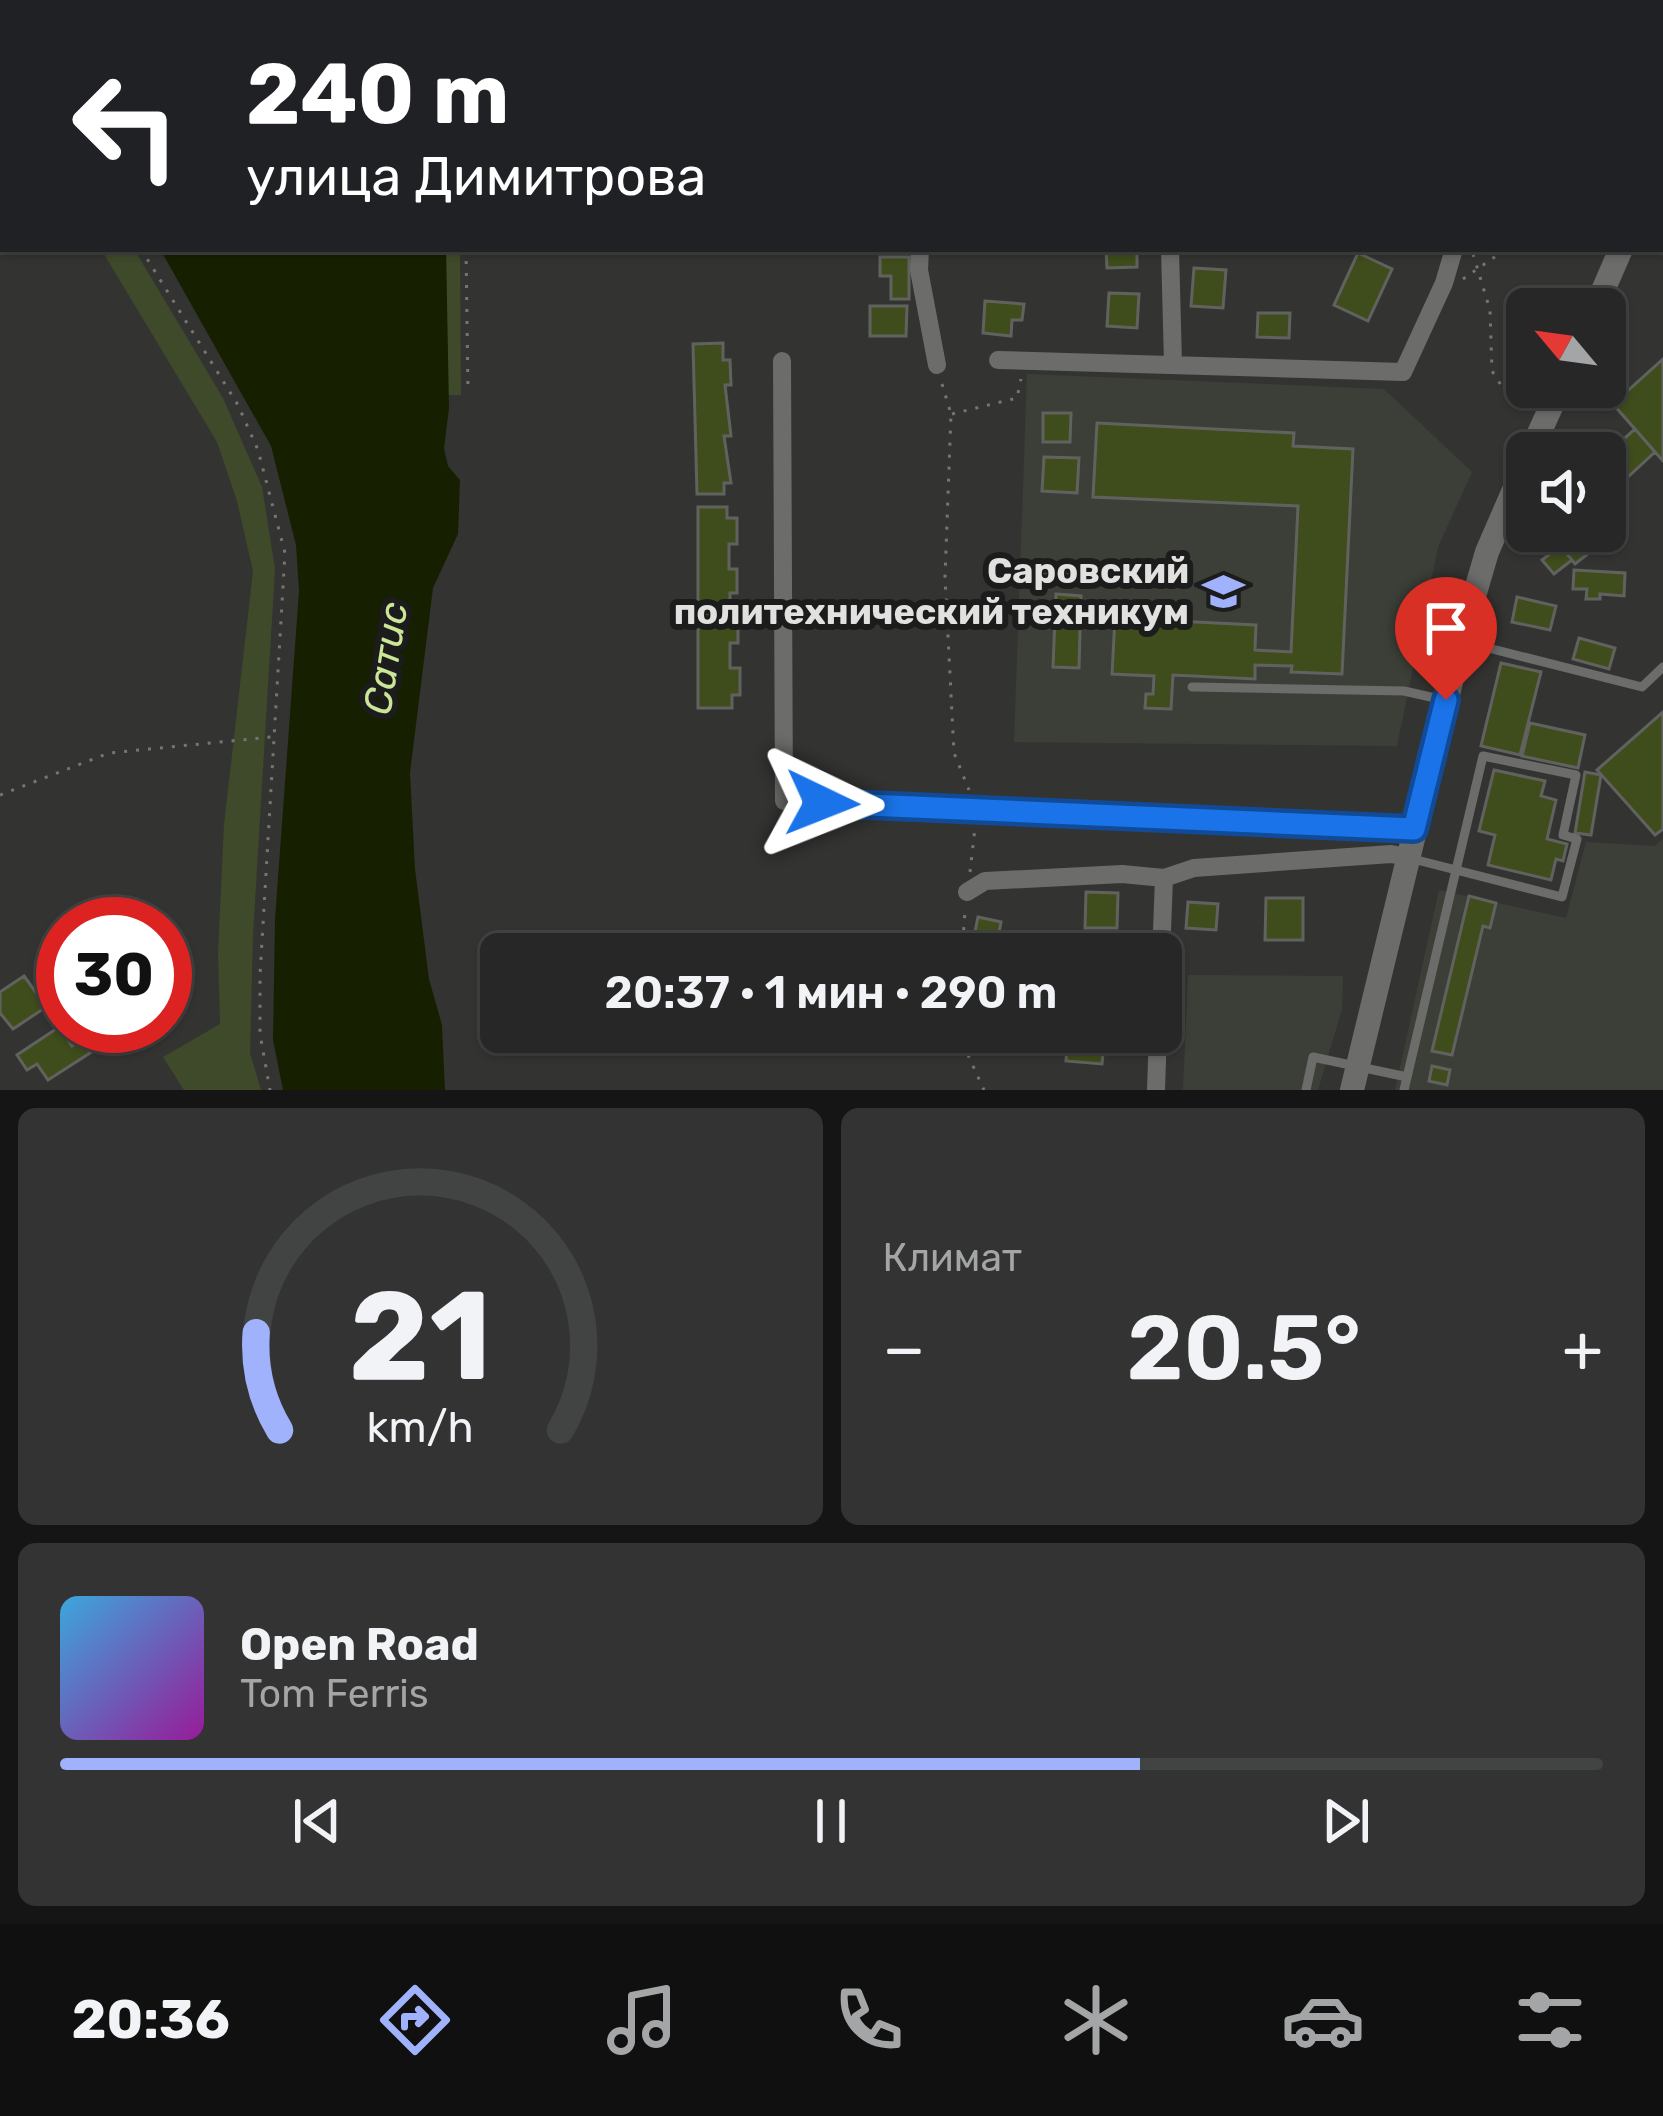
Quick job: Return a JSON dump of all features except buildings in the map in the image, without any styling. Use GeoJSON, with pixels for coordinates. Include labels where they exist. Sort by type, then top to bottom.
{"type":"FeatureCollection","features":[{"type":"Feature","properties":{"kind":"street"},"geometry":{"type":"LineString","coordinates":[[920,252],[937,365]]}},
{"type":"Feature","properties":{"kind":"street"},"geometry":{"type":"LineString","coordinates":[[1170,252],[1173,364]]}},
{"type":"Feature","properties":{"kind":"street"},"geometry":{"type":"LineString","coordinates":[[998,360],[1402,372],[1437,301],[1453,252]]}},
{"type":"Feature","properties":{"kind":"street"},"geometry":{"type":"LineString","coordinates":[[1603,288],[1620,252]]}},
{"type":"Feature","properties":{"kind":"street"},"geometry":{"type":"LineString","coordinates":[[782,361],[784,801],[1414,829]]}},
{"type":"Feature","properties":{"kind":"street"},"geometry":{"type":"LineString","coordinates":[[1354,1078],[1461,641],[1487,552],[1506,509]]}},
{"type":"Feature","properties":{"kind":"street"},"geometry":{"type":"LineString","coordinates":[[967,892],[985,881],[1122,874],[1164,878],[1194,868],[1294,859],[1407,857]]}},
{"type":"Feature","properties":{"kind":"street"},"geometry":{"type":"LineString","coordinates":[[1162,933],[1164,878]]}},
{"type":"Feature","properties":{"kind":"street"},"geometry":{"type":"LineString","coordinates":[[1156,1090],[1157,1053]]}},
{"type":"Feature","properties":{"kind":"lane"},"geometry":{"type":"LineString","coordinates":[[1461,641],[1642,687],[1663,667]]}},
{"type":"Feature","properties":{"kind":"lane"},"geometry":{"type":"LineString","coordinates":[[1192,687],[1404,691],[1446,700]]}},
{"type":"Feature","properties":{"kind":"lane"},"geometry":{"type":"LineString","coordinates":[[1404,1090],[1456,870],[1484,756],[1576,776],[1563,836],[1577,839],[1562,897],[1456,870],[1407,857]]}},
{"type":"Feature","properties":{"kind":"lane"},"geometry":{"type":"LineString","coordinates":[[1306,1090],[1312,1057],[1354,1078],[1407,1077]]}},
{"type":"Feature","properties":{"kind":"path"},"geometry":{"type":"LineString","coordinates":[[143,252],[238,404],[258,450],[285,554],[260,975],[260,1034],[270,1090]]}},
{"type":"Feature","properties":{"kind":"path"},"geometry":{"type":"LineString","coordinates":[[466,252],[468,392]]}},
{"type":"Feature","properties":{"kind":"path"},"geometry":{"type":"LineString","coordinates":[[1471,252],[1490,310],[1492,371],[1517,410]]}},
{"type":"Feature","properties":{"kind":"path"},"geometry":{"type":"LineString","coordinates":[[1437,301],[1501,252]]}},
{"type":"Feature","properties":{"kind":"path"},"geometry":{"type":"LineString","coordinates":[[951,414],[1017,398],[1025,360]]}},
{"type":"Feature","properties":{"kind":"path"},"geometry":{"type":"LineString","coordinates":[[937,365],[951,414],[945,577],[954,753],[978,809],[964,933]]}},
{"type":"Feature","properties":{"kind":"path"},"geometry":{"type":"LineString","coordinates":[[0,795],[109,753],[274,736]]}},
{"type":"Feature","properties":{"kind":"path"},"geometry":{"type":"LineString","coordinates":[[967,1053],[984,1090]]}},
{"type":"Feature","properties":{"kind":"shaded area"},"geometry":{"type":"Polygon","coordinates":[[[103,252],[136,252],[223,398],[262,487],[275,569],[253,935],[250,1053],[261,1090],[184,1090],[163,1057],[192,1053],[192,1040],[220,1024],[224,825],[253,571],[217,442],[103,252]]]}},
{"type":"Feature","properties":{"kind":"shaded area"},"geometry":{"type":"Polygon","coordinates":[[[446,252],[460,252],[461,395],[448,395],[446,252]]]}},
{"type":"Feature","properties":{"kind":"shaded area","name":"Саровский политехнический техникум"},"geometry":{"type":"Polygon","coordinates":[[[1027,374],[1384,389],[1472,472],[1438,547],[1397,746],[1014,742],[1027,374]]]}},
{"type":"Feature","properties":{"kind":"shaded area"},"geometry":{"type":"Polygon","coordinates":[[[1663,839],[1663,1090],[1395,1090],[1439,890],[1566,918],[1586,842],[1654,846],[1663,839]]]}},
{"type":"Feature","properties":{"kind":"shaded area"},"geometry":{"type":"Polygon","coordinates":[[[1188,975],[1343,976],[1342,1009],[1318,1090],[1183,1090],[1188,975]]]}},
{"type":"Feature","properties":{"kind":"water","name":"Сатис"},"geometry":{"type":"Polygon","coordinates":[[[162,252],[446,252],[449,408],[444,449],[448,466],[460,480],[458,534],[433,588],[410,773],[415,869],[429,979],[442,1025],[445,1090],[283,1090],[273,1040],[275,919],[299,591],[296,545],[271,446],[162,252]]]}},
{"type":"Feature","properties":{"kind":"place","name":"Саровский политехнический техникум"},"geometry":{"type":"Point","coordinates":[1223,591]}},
{"type":"Feature","properties":{"kind":"route"},"geometry":{"type":"LineString","coordinates":[[822,803],[1414,829],[1446,700]]}}]}
